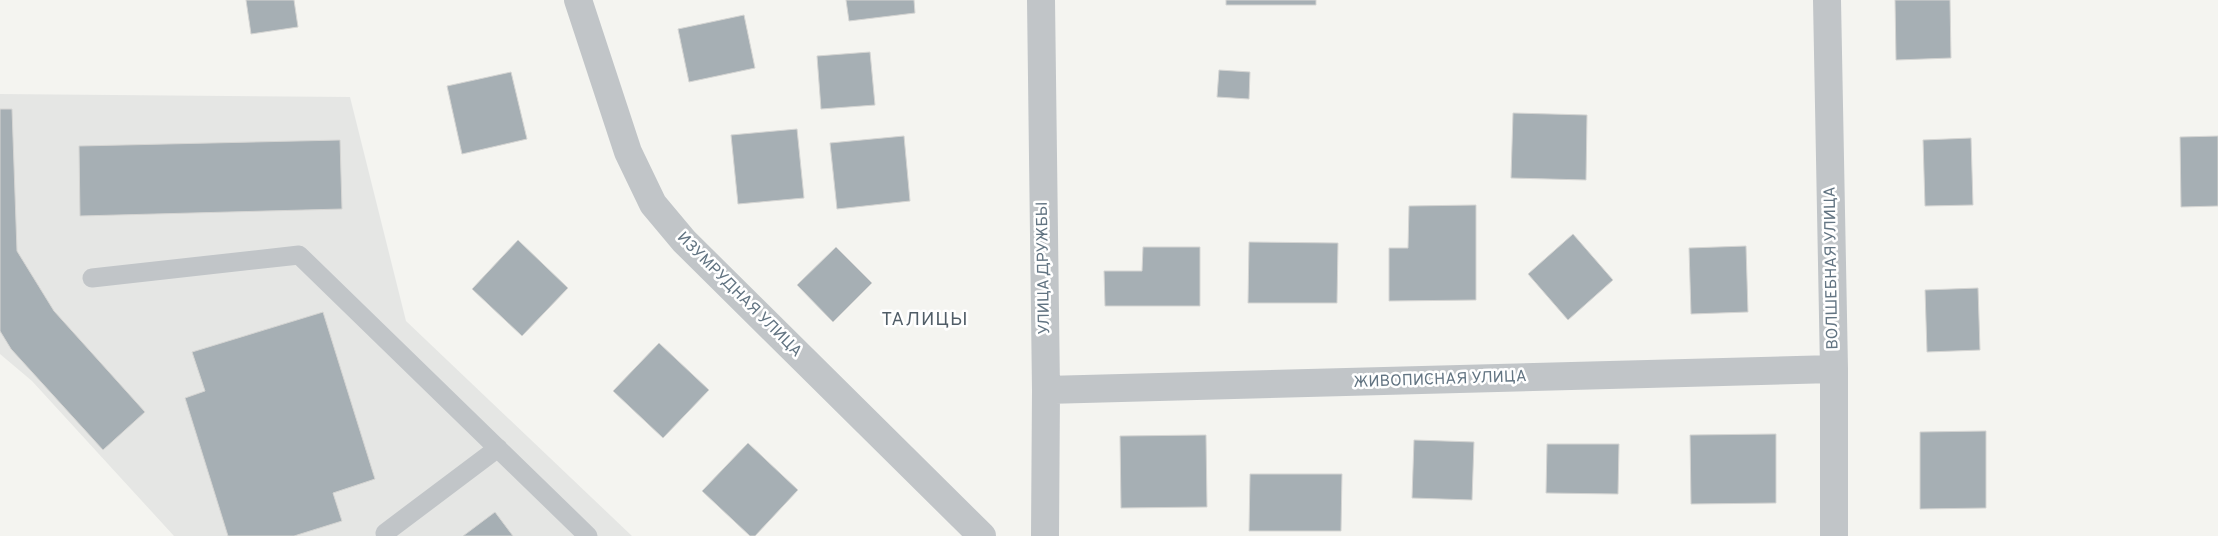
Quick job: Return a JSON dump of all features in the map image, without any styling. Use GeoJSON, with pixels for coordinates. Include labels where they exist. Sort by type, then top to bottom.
{"type":"FeatureCollection","features":[{"type":"Feature","properties":{"kind":"street","name":"ИЗУМРУДНАЯ УЛИЦА"},"geometry":{"type":"LineString","coordinates":[[578,0],[628,152],[653,204],[684,242],[982,536]]}},
{"type":"Feature","properties":{"kind":"street","name":"УЛИЦА ДРУЖБЫ"},"geometry":{"type":"LineString","coordinates":[[1041,0],[1046,390],[1045,536]]}},
{"type":"Feature","properties":{"kind":"street","name":"ВОЛШЕБНАЯ УЛИЦА"},"geometry":{"type":"LineString","coordinates":[[1828,0],[1834,369],[1834,536]]}},
{"type":"Feature","properties":{"kind":"street","name":"ЖИВОПИСНАЯ УЛИЦА"},"geometry":{"type":"LineString","coordinates":[[1046,390],[1834,369]]}},
{"type":"Feature","properties":{"kind":"lane"},"geometry":{"type":"LineString","coordinates":[[92,278],[299,254],[588,536]]}},
{"type":"Feature","properties":{"kind":"lane"},"geometry":{"type":"LineString","coordinates":[[385,533],[498,448]]}},
{"type":"Feature","properties":{"kind":"shaded area"},"geometry":{"type":"Polygon","coordinates":[[[0,94],[350,97],[406,321],[632,536],[174,536],[32,381],[0,354],[0,94]]]}},
{"type":"Feature","properties":{"kind":"building"},"geometry":{"type":"Polygon","coordinates":[[[246,0],[294,0],[298,27],[251,34],[246,0]]]}},
{"type":"Feature","properties":{"kind":"building"},"geometry":{"type":"Polygon","coordinates":[[[846,0],[914,0],[915,13],[849,21],[846,0]]]}},
{"type":"Feature","properties":{"kind":"building"},"geometry":{"type":"Polygon","coordinates":[[[1226,0],[1316,0],[1316,5],[1226,5],[1226,0]]]}},
{"type":"Feature","properties":{"kind":"building"},"geometry":{"type":"Polygon","coordinates":[[[1895,0],[1950,0],[1951,58],[1896,60],[1895,0]]]}},
{"type":"Feature","properties":{"kind":"building"},"geometry":{"type":"Polygon","coordinates":[[[744,15],[755,68],[689,82],[678,29],[744,15]]]}},
{"type":"Feature","properties":{"kind":"building"},"geometry":{"type":"Polygon","coordinates":[[[870,52],[875,105],[821,109],[817,56],[870,52]]]}},
{"type":"Feature","properties":{"kind":"building"},"geometry":{"type":"Polygon","coordinates":[[[1219,70],[1250,72],[1249,99],[1217,97],[1219,70]]]}},
{"type":"Feature","properties":{"kind":"building"},"geometry":{"type":"Polygon","coordinates":[[[511,72],[527,139],[462,154],[447,86],[511,72]]]}},
{"type":"Feature","properties":{"kind":"building"},"geometry":{"type":"Polygon","coordinates":[[[0,109],[12,109],[17,251],[54,311],[145,412],[103,450],[11,349],[0,331],[0,109]]]}},
{"type":"Feature","properties":{"kind":"building"},"geometry":{"type":"Polygon","coordinates":[[[1513,113],[1587,115],[1586,180],[1511,178],[1513,113]]]}},
{"type":"Feature","properties":{"kind":"building"},"geometry":{"type":"Polygon","coordinates":[[[797,129],[804,198],[738,204],[731,135],[797,129]]]}},
{"type":"Feature","properties":{"kind":"building"},"geometry":{"type":"Polygon","coordinates":[[[904,136],[910,201],[837,209],[830,143],[904,136]]]}},
{"type":"Feature","properties":{"kind":"building"},"geometry":{"type":"Polygon","coordinates":[[[2218,136],[2218,206],[2181,207],[2180,137],[2218,136]]]}},
{"type":"Feature","properties":{"kind":"building"},"geometry":{"type":"Polygon","coordinates":[[[1971,138],[1973,205],[1925,206],[1923,140],[1971,138]]]}},
{"type":"Feature","properties":{"kind":"building"},"geometry":{"type":"Polygon","coordinates":[[[340,140],[342,209],[80,216],[79,146],[340,140]]]}},
{"type":"Feature","properties":{"kind":"building"},"geometry":{"type":"Polygon","coordinates":[[[1476,205],[1476,300],[1389,301],[1389,248],[1408,248],[1409,206],[1476,205]]]}},
{"type":"Feature","properties":{"kind":"building"},"geometry":{"type":"Polygon","coordinates":[[[1573,234],[1613,280],[1568,320],[1528,274],[1573,234]]]}},
{"type":"Feature","properties":{"kind":"building"},"geometry":{"type":"Polygon","coordinates":[[[518,240],[568,288],[522,336],[472,289],[518,240]]]}},
{"type":"Feature","properties":{"kind":"building"},"geometry":{"type":"Polygon","coordinates":[[[1249,242],[1338,243],[1337,303],[1248,303],[1249,242]]]}},
{"type":"Feature","properties":{"kind":"building"},"geometry":{"type":"Polygon","coordinates":[[[1746,246],[1748,312],[1691,314],[1689,248],[1746,246]]]}},
{"type":"Feature","properties":{"kind":"building"},"geometry":{"type":"Polygon","coordinates":[[[836,247],[872,283],[833,322],[797,285],[836,247]]]}},
{"type":"Feature","properties":{"kind":"building"},"geometry":{"type":"Polygon","coordinates":[[[1143,247],[1200,247],[1200,306],[1105,306],[1104,271],[1142,271],[1143,247]]]}},
{"type":"Feature","properties":{"kind":"building"},"geometry":{"type":"Polygon","coordinates":[[[1978,288],[1980,350],[1927,352],[1925,290],[1978,288]]]}},
{"type":"Feature","properties":{"kind":"building"},"geometry":{"type":"Polygon","coordinates":[[[323,312],[375,479],[333,493],[342,521],[294,536],[228,536],[185,398],[205,391],[192,352],[323,312]]]}},
{"type":"Feature","properties":{"kind":"building"},"geometry":{"type":"Polygon","coordinates":[[[659,343],[709,390],[663,438],[613,391],[659,343]]]}},
{"type":"Feature","properties":{"kind":"building"},"geometry":{"type":"Polygon","coordinates":[[[1986,431],[1986,508],[1920,509],[1920,432],[1986,431]]]}},
{"type":"Feature","properties":{"kind":"building"},"geometry":{"type":"Polygon","coordinates":[[[1776,434],[1776,503],[1691,504],[1690,435],[1776,434]]]}},
{"type":"Feature","properties":{"kind":"building"},"geometry":{"type":"Polygon","coordinates":[[[1206,435],[1207,507],[1121,508],[1120,436],[1206,435]]]}},
{"type":"Feature","properties":{"kind":"building"},"geometry":{"type":"Polygon","coordinates":[[[1414,440],[1474,442],[1472,500],[1412,498],[1414,440]]]}},
{"type":"Feature","properties":{"kind":"building"},"geometry":{"type":"Polygon","coordinates":[[[748,443],[798,490],[755,536],[750,536],[702,491],[748,443]]]}},
{"type":"Feature","properties":{"kind":"building"},"geometry":{"type":"Polygon","coordinates":[[[1547,444],[1619,444],[1618,494],[1546,493],[1547,444]]]}},
{"type":"Feature","properties":{"kind":"building"},"geometry":{"type":"Polygon","coordinates":[[[1250,474],[1342,474],[1341,531],[1249,531],[1250,474]]]}},
{"type":"Feature","properties":{"kind":"building"},"geometry":{"type":"Polygon","coordinates":[[[495,512],[513,536],[463,536],[495,512]]]}},
{"type":"Feature","properties":{"kind":"district","name":"ТАЛИЦЫ"},"geometry":{"type":"Point","coordinates":[925,320]}}]}
